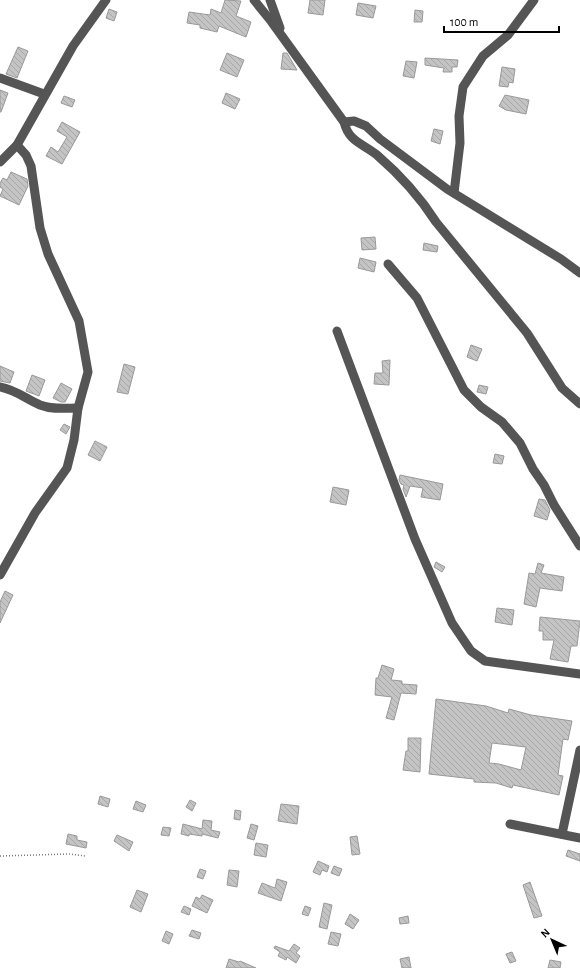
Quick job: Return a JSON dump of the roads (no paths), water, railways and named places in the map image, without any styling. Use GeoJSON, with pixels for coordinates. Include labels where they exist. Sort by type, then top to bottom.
{"type":"FeatureCollection","features":[{"type":"Feature","properties":{"kind":"street"},"geometry":{"type":"LineString","coordinates":[[0,162],[17,145],[44,94],[73,46],[106,0]]}},
{"type":"Feature","properties":{"kind":"street"},"geometry":{"type":"LineString","coordinates":[[254,0],[284,38],[344,122],[346,130],[354,141],[376,155],[424,204],[436,222],[527,333],[562,388],[580,404]]}},
{"type":"Feature","properties":{"kind":"street"},"geometry":{"type":"LineString","coordinates":[[270,0],[284,38]]}},
{"type":"Feature","properties":{"kind":"street"},"geometry":{"type":"LineString","coordinates":[[454,194],[463,87],[483,56],[508,35],[534,0]]}},
{"type":"Feature","properties":{"kind":"street"},"geometry":{"type":"LineString","coordinates":[[0,78],[44,94]]}},
{"type":"Feature","properties":{"kind":"street"},"geometry":{"type":"LineString","coordinates":[[344,122],[354,120],[366,126],[380,139],[454,194],[561,259],[580,273]]}},
{"type":"Feature","properties":{"kind":"street"},"geometry":{"type":"LineString","coordinates":[[0,575],[35,513],[67,468],[74,440],[78,408],[88,372],[79,321],[48,254],[40,228],[31,166],[26,155],[17,145]]}},
{"type":"Feature","properties":{"kind":"street"},"geometry":{"type":"LineString","coordinates":[[388,264],[417,298],[464,390],[481,407],[502,422],[520,443],[532,469],[544,485],[554,505],[580,546]]}},
{"type":"Feature","properties":{"kind":"street"},"geometry":{"type":"LineString","coordinates":[[337,331],[415,539],[452,623],[471,651],[485,661],[580,674]]}},
{"type":"Feature","properties":{"kind":"street"},"geometry":{"type":"LineString","coordinates":[[0,387],[12,389],[40,405],[54,409],[78,408]]}},
{"type":"Feature","properties":{"kind":"street"},"geometry":{"type":"LineString","coordinates":[[562,834],[580,750]]}},
{"type":"Feature","properties":{"kind":"street"},"geometry":{"type":"LineString","coordinates":[[510,824],[580,838]]}}]}
